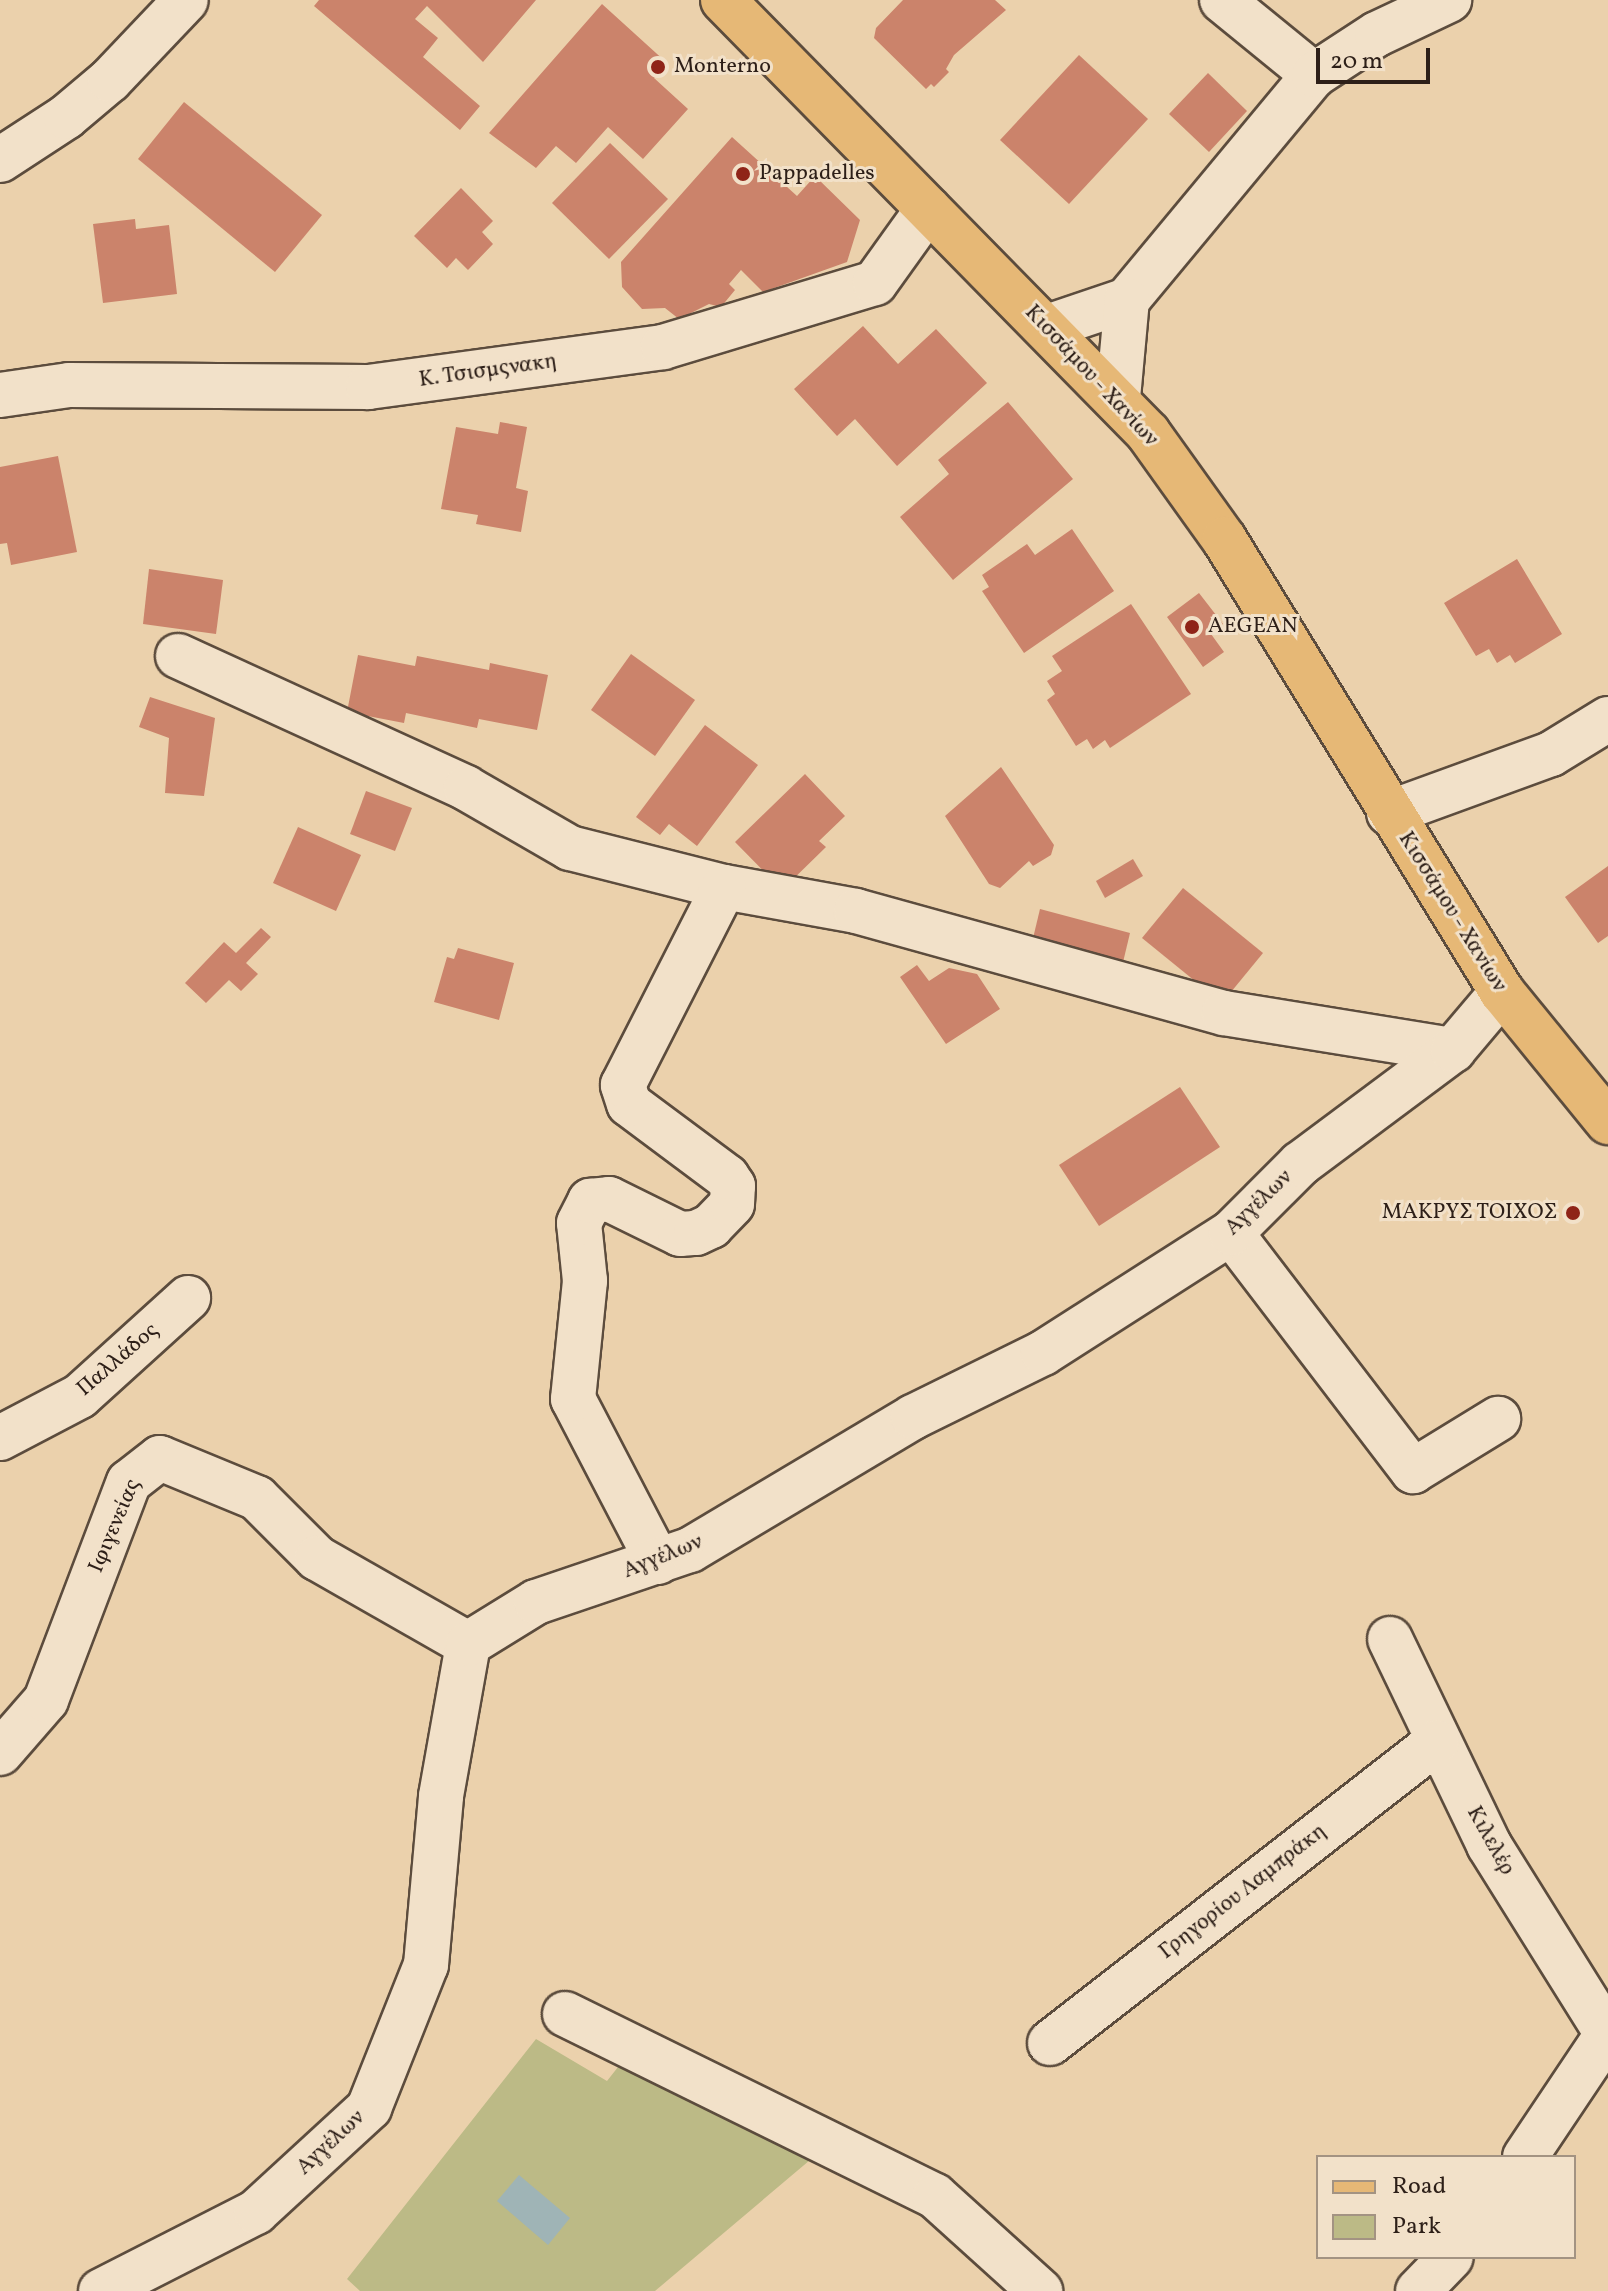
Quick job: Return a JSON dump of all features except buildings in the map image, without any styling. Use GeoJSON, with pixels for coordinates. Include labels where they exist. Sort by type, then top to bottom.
{"type":"FeatureCollection","features":[{"type":"Feature","properties":{"kind":"main road","name":"Κισσάμου - Χανίων"},"geometry":{"type":"LineString","coordinates":[[723,0],[1118,398],[1208,515],[1502,992],[1608,1122]]}},
{"type":"Feature","properties":{"kind":"street"},"geometry":{"type":"LineString","coordinates":[[0,160],[66,117],[110,80],[186,0]]}},
{"type":"Feature","properties":{"kind":"street"},"geometry":{"type":"LineString","coordinates":[[1222,0],[1314,75]]}},
{"type":"Feature","properties":{"kind":"street"},"geometry":{"type":"LineString","coordinates":[[1385,0],[1438,4]]}},
{"type":"Feature","properties":{"kind":"street"},"geometry":{"type":"LineString","coordinates":[[1047,327],[1127,300],[1314,75],[1438,4]]}},
{"type":"Feature","properties":{"kind":"street","name":"Κ. Τσισμςνακη"},"geometry":{"type":"LineString","coordinates":[[0,395],[69,385],[368,387],[663,347],[875,283],[928,209]]}},
{"type":"Feature","properties":{"kind":"street"},"geometry":{"type":"LineString","coordinates":[[1118,398],[1127,300]]}},
{"type":"Feature","properties":{"kind":"street"},"geometry":{"type":"LineString","coordinates":[[178,656],[466,788],[570,848],[724,887],[856,911],[1224,1013],[1453,1050]]}},
{"type":"Feature","properties":{"kind":"street"},"geometry":{"type":"LineString","coordinates":[[1389,813],[1551,754],[1608,719]]}},
{"type":"Feature","properties":{"kind":"street"},"geometry":{"type":"LineString","coordinates":[[658,1562],[573,1399],[585,1281],[579,1223],[590,1201],[609,1199],[680,1234],[696,1233],[711,1226],[732,1204],[733,1186],[727,1177],[629,1104],[623,1085],[724,887]]}},
{"type":"Feature","properties":{"kind":"street","name":"Αγγέλων"},"geometry":{"type":"LineString","coordinates":[[101,2291],[256,2212],[369,2108],[426,1965],[441,1796],[468,1644],[536,1602],[690,1550],[913,1417],[1043,1353],[1231,1233],[1300,1164],[1453,1050],[1502,992]]}},
{"type":"Feature","properties":{"kind":"street"},"geometry":{"type":"LineString","coordinates":[[1231,1233],[1413,1471],[1498,1419]]}},
{"type":"Feature","properties":{"kind":"street","name":"Παλλάδος"},"geometry":{"type":"LineString","coordinates":[[0,1438],[80,1396],[188,1298]]}},
{"type":"Feature","properties":{"kind":"street","name":"Ιφιγενείας"},"geometry":{"type":"LineString","coordinates":[[0,1753],[46,1700],[129,1482],[160,1458],[257,1498],[317,1558],[468,1644]]}},
{"type":"Feature","properties":{"kind":"street","name":"Κιλελέρ"},"geometry":{"type":"LineString","coordinates":[[1390,1639],[1489,1845],[1608,2033]]}},
{"type":"Feature","properties":{"kind":"street","name":"Γρηγορίου Λαμπράκη"},"geometry":{"type":"LineString","coordinates":[[1050,2043],[1437,1742]]}},
{"type":"Feature","properties":{"kind":"street"},"geometry":{"type":"LineString","coordinates":[[565,2014],[935,2196],[1040,2291]]}},
{"type":"Feature","properties":{"kind":"street"},"geometry":{"type":"LineString","coordinates":[[1526,2155],[1608,2033]]}},
{"type":"Feature","properties":{"kind":"street"},"geometry":{"type":"LineString","coordinates":[[1418,2291],[1449,2259]]}},
{"type":"Feature","properties":{"kind":"green space"},"geometry":{"type":"Polygon","coordinates":[[[536,2039],[607,2081],[633,2048],[829,2144],[655,2291],[360,2291],[347,2279],[536,2039]]]}},
{"type":"Feature","properties":{"kind":"shaded area"},"geometry":{"type":"Polygon","coordinates":[[[519,2175],[570,2218],[548,2245],[497,2201],[519,2175]]]}},
{"type":"Feature","properties":{"kind":"place","name":"Monterno"},"geometry":{"type":"Point","coordinates":[658,67]}},
{"type":"Feature","properties":{"kind":"place","name":"Pappadelles"},"geometry":{"type":"Point","coordinates":[743,174]}},
{"type":"Feature","properties":{"kind":"place","name":"AEGEAN"},"geometry":{"type":"Point","coordinates":[1192,627]}},
{"type":"Feature","properties":{"kind":"place","name":"ΜΑΚΡΥΣ ΤΟΙΧΟΣ"},"geometry":{"type":"Point","coordinates":[1573,1213]}}]}
